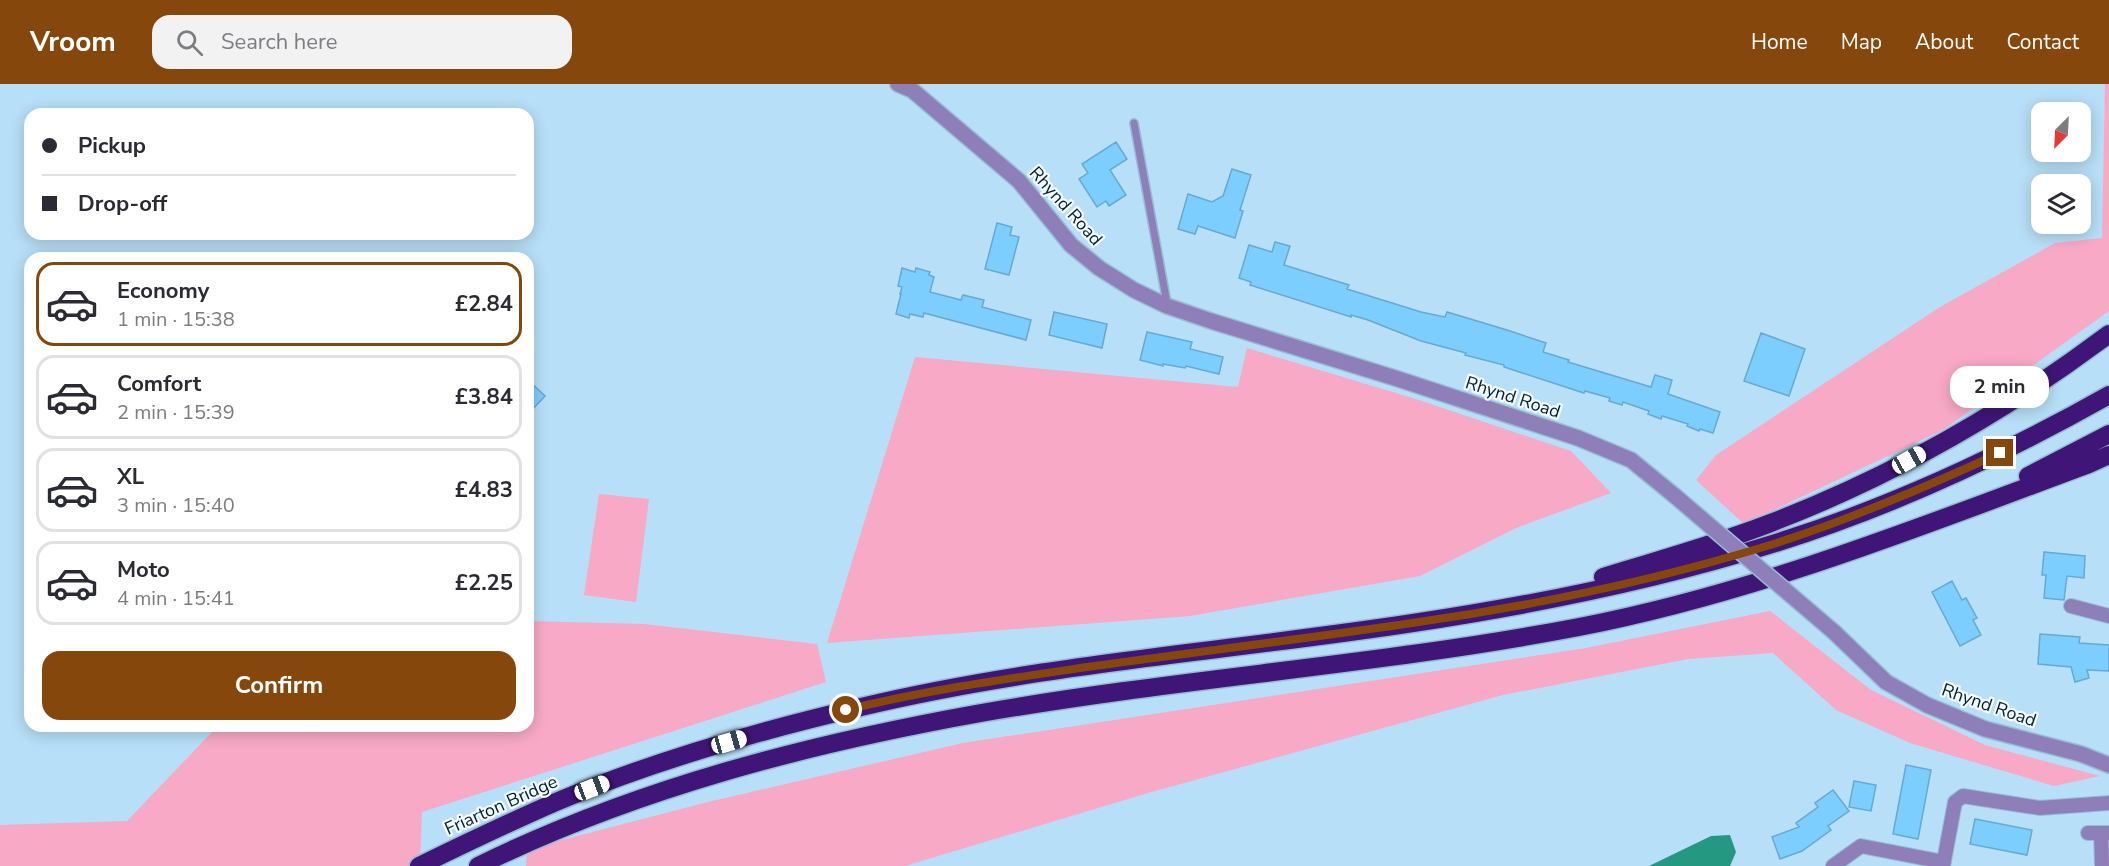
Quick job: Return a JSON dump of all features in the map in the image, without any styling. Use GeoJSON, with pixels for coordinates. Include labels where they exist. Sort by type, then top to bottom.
{"type":"FeatureCollection","features":[{"type":"Feature","properties":{"kind":"highway"},"geometry":{"type":"LineString","coordinates":[[1501,609],[1706,545],[1767,524],[1835,496],[1909,460],[1974,424],[2078,357],[2109,334]]}},
{"type":"Feature","properties":{"kind":"highway"},"geometry":{"type":"LineString","coordinates":[[1501,609],[1668,573],[1818,529],[1928,486],[1990,458],[2109,395]]}},
{"type":"Feature","properties":{"kind":"highway"},"geometry":{"type":"LineString","coordinates":[[1879,542],[1991,493],[2109,434]]}},
{"type":"Feature","properties":{"kind":"highway"},"geometry":{"type":"LineString","coordinates":[[478,866],[564,827],[715,773],[865,735],[985,712],[1376,660],[1581,627],[1691,601],[1792,572],[1879,542],[2109,455]]}},
{"type":"Feature","properties":{"kind":"highway","name":"Friarton Bridge"},"geometry":{"type":"LineString","coordinates":[[419,866],[558,801],[670,760],[834,713],[984,682],[1501,609]]}},
{"type":"Feature","properties":{"kind":"street","name":"Rhynd Road"},"geometry":{"type":"LineString","coordinates":[[898,84],[912,90],[1019,181],[1071,245],[1099,268],[1134,290],[1167,306],[1578,438],[1631,460],[1834,632],[1886,682],[1927,705],[1985,729],[2081,754],[2109,765]]}},
{"type":"Feature","properties":{"kind":"street"},"geometry":{"type":"LineString","coordinates":[[2071,606],[2109,616]]}},
{"type":"Feature","properties":{"kind":"street"},"geometry":{"type":"LineString","coordinates":[[1833,866],[1861,846],[1943,864],[1955,802],[1963,796],[2040,808],[2109,803]]}},
{"type":"Feature","properties":{"kind":"street"},"geometry":{"type":"LineString","coordinates":[[2099,833],[2102,866]]}},
{"type":"Feature","properties":{"kind":"lane"},"geometry":{"type":"LineString","coordinates":[[1134,123],[1167,306]]}},
{"type":"Feature","properties":{"kind":"shaded area"},"geometry":{"type":"Polygon","coordinates":[[[2105,84],[2109,84],[2109,311],[1943,430],[1744,524],[1696,480],[1716,455],[1940,307],[2055,243],[2102,238],[2105,84]]]}},
{"type":"Feature","properties":{"kind":"shaded area"},"geometry":{"type":"Polygon","coordinates":[[[1247,348],[1419,400],[1571,451],[1611,493],[1516,528],[1420,576],[1190,616],[827,643],[915,357],[1238,387],[1247,348]]]}},
{"type":"Feature","properties":{"kind":"shaded area"},"geometry":{"type":"Polygon","coordinates":[[[599,494],[649,499],[636,602],[584,595],[599,494]]]}},
{"type":"Feature","properties":{"kind":"shaded area"},"geometry":{"type":"Polygon","coordinates":[[[1770,611],[1871,690],[1985,745],[2100,776],[2054,786],[1910,743],[1836,710],[1773,653],[1688,659],[1503,695],[1148,793],[905,866],[526,866],[527,849],[708,802],[963,743],[1586,648],[1770,611]]]}},
{"type":"Feature","properties":{"kind":"shaded area"},"geometry":{"type":"Polygon","coordinates":[[[534,621],[644,624],[817,644],[826,682],[422,812],[420,866],[0,866],[0,825],[127,821],[212,732],[534,732],[534,621]]]}},
{"type":"Feature","properties":{"kind":"shaded area"},"geometry":{"type":"Polygon","coordinates":[[[1730,835],[1736,852],[1730,866],[1649,866],[1711,836],[1730,835]]]}},
{"type":"Feature","properties":{"kind":"building"},"geometry":{"type":"Polygon","coordinates":[[[1116,142],[1127,159],[1110,170],[1126,195],[1109,206],[1106,201],[1097,207],[1079,179],[1088,173],[1082,164],[1116,142]]]}},
{"type":"Feature","properties":{"kind":"building"},"geometry":{"type":"Polygon","coordinates":[[[1232,169],[1251,175],[1240,210],[1243,211],[1235,238],[1198,226],[1195,234],[1178,229],[1188,194],[1212,202],[1223,196],[1232,169]]]}},
{"type":"Feature","properties":{"kind":"building"},"geometry":{"type":"Polygon","coordinates":[[[997,223],[1012,227],[1010,235],[1019,237],[1009,275],[985,269],[997,223]]]}},
{"type":"Feature","properties":{"kind":"building"},"geometry":{"type":"Polygon","coordinates":[[[1275,242],[1290,246],[1284,265],[1349,285],[1347,289],[1421,312],[1445,317],[1447,312],[1507,330],[1546,343],[1543,352],[1569,360],[1568,362],[1651,387],[1655,375],[1672,380],[1668,394],[1720,412],[1713,433],[1700,429],[1699,431],[1687,426],[1688,424],[1662,416],[1661,419],[1648,414],[1649,411],[1623,402],[1622,405],[1609,401],[1610,398],[1585,391],[1584,393],[1504,367],[1504,365],[1421,341],[1368,320],[1351,315],[1351,317],[1250,285],[1251,282],[1239,278],[1249,245],[1272,252],[1275,242]]]}},
{"type":"Feature","properties":{"kind":"building"},"geometry":{"type":"Polygon","coordinates":[[[902,268],[915,272],[916,268],[930,272],[929,275],[934,277],[930,292],[961,300],[963,295],[984,300],[982,307],[1031,320],[1026,340],[924,313],[923,317],[910,314],[909,318],[896,314],[902,287],[898,286],[902,268]]]}},
{"type":"Feature","properties":{"kind":"building"},"geometry":{"type":"Polygon","coordinates":[[[1054,312],[1107,324],[1102,348],[1049,335],[1054,312]]]}},
{"type":"Feature","properties":{"kind":"building"},"geometry":{"type":"Polygon","coordinates":[[[1147,332],[1192,342],[1190,349],[1223,357],[1219,374],[1186,366],[1185,368],[1163,364],[1163,366],[1140,360],[1147,332]]]}},
{"type":"Feature","properties":{"kind":"building"},"geometry":{"type":"Polygon","coordinates":[[[1761,333],[1805,349],[1789,396],[1744,381],[1761,333]]]}},
{"type":"Feature","properties":{"kind":"building"},"geometry":{"type":"Polygon","coordinates":[[[534,386],[545,396],[534,408],[534,386]]]}},
{"type":"Feature","properties":{"kind":"building"},"geometry":{"type":"Polygon","coordinates":[[[2044,552],[2085,556],[2084,578],[2067,576],[2064,600],[2044,598],[2046,575],[2042,575],[2044,552]]]}},
{"type":"Feature","properties":{"kind":"building"},"geometry":{"type":"Polygon","coordinates":[[[1952,581],[1962,600],[1966,598],[1977,618],[1973,620],[1981,635],[1960,646],[1932,592],[1952,581]]]}},
{"type":"Feature","properties":{"kind":"building"},"geometry":{"type":"Polygon","coordinates":[[[2040,634],[2080,637],[2079,643],[2109,645],[2109,671],[2087,670],[2089,678],[2075,682],[2071,667],[2038,664],[2040,634]]]}},
{"type":"Feature","properties":{"kind":"building"},"geometry":{"type":"Polygon","coordinates":[[[1906,765],[1931,770],[1918,839],[1893,834],[1906,765]]]}},
{"type":"Feature","properties":{"kind":"building"},"geometry":{"type":"Polygon","coordinates":[[[1854,781],[1876,785],[1871,811],[1849,807],[1854,781]]]}},
{"type":"Feature","properties":{"kind":"building"},"geometry":{"type":"Polygon","coordinates":[[[1833,790],[1849,811],[1828,826],[1831,830],[1802,851],[1780,859],[1772,837],[1799,827],[1796,823],[1818,807],[1815,803],[1833,790]]]}},
{"type":"Feature","properties":{"kind":"building"},"geometry":{"type":"Polygon","coordinates":[[[1975,819],[2032,830],[2027,855],[1970,844],[1975,819]]]}},
{"type":"Feature","properties":{"kind":"route"},"geometry":{"type":"LineString","coordinates":[[846,710],[984,682],[1414,623],[1501,609],[1622,584],[1714,561],[1818,529],[1938,482],[2000,453]]}}]}
